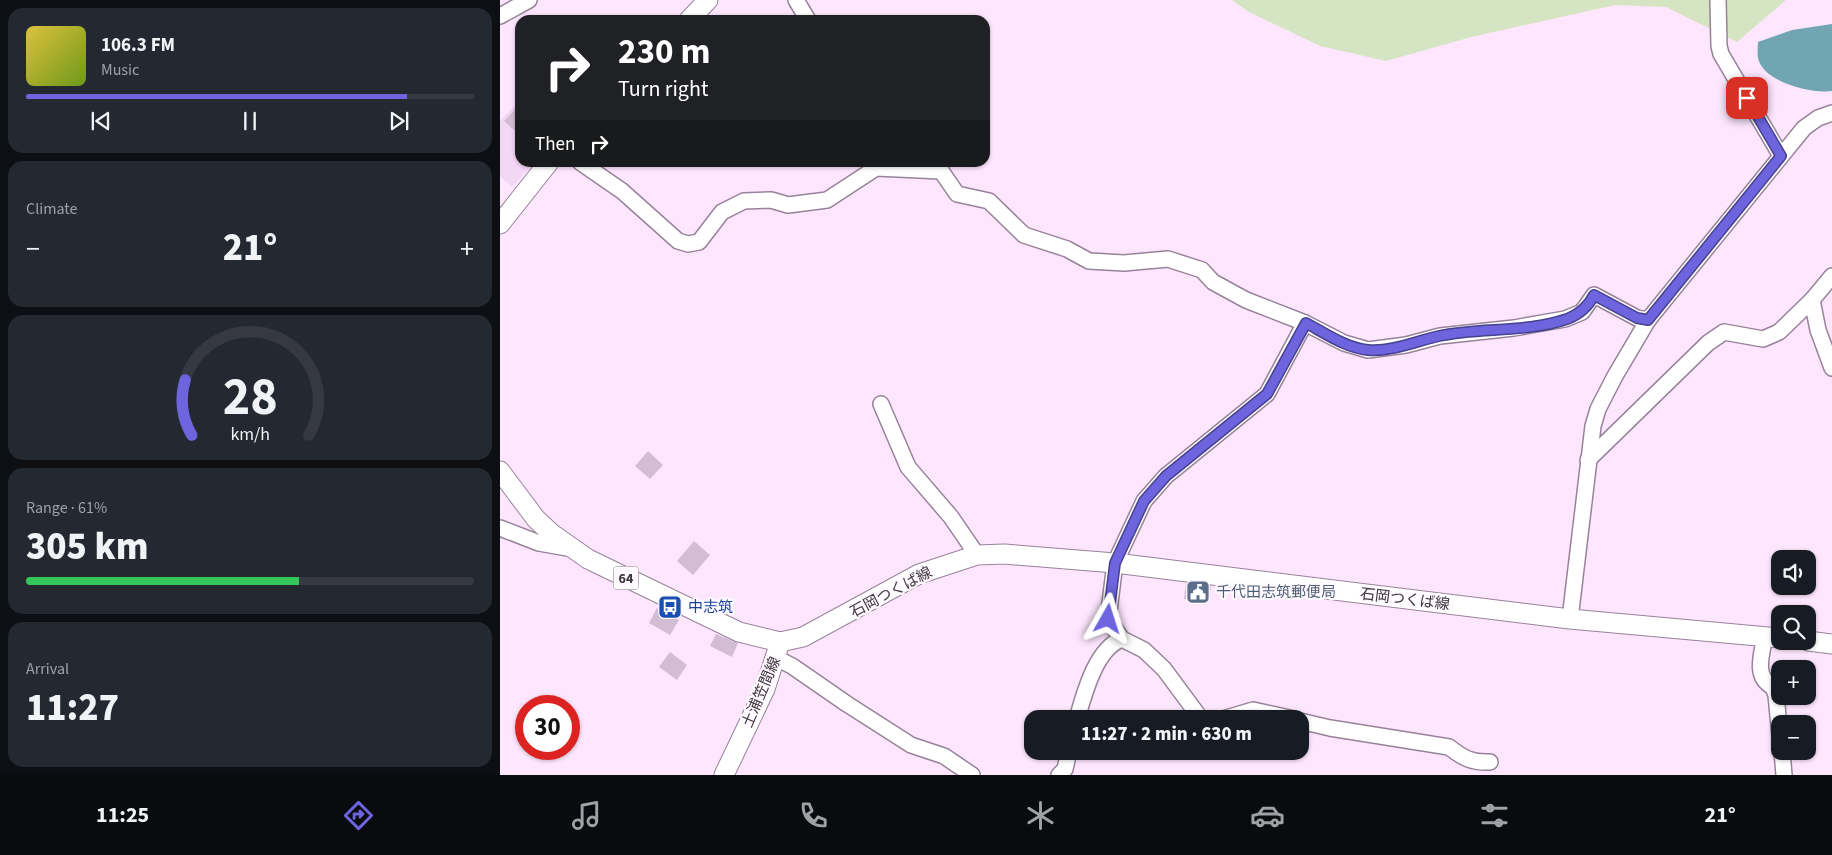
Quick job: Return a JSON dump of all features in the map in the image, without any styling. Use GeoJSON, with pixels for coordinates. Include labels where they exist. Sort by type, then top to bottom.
{"type":"FeatureCollection","features":[{"type":"Feature","properties":{"kind":"main road"},"geometry":{"type":"LineString","coordinates":[[694,15],[708,0]]}},
{"type":"Feature","properties":{"kind":"main road"},"geometry":{"type":"LineString","coordinates":[[500,224],[545,167]]}},
{"type":"Feature","properties":{"kind":"main road","name":"土浦笠間線"},"geometry":{"type":"LineString","coordinates":[[500,471],[536,518],[573,550],[597,564],[720,624],[757,638],[778,650],[765,689],[724,775]]}},
{"type":"Feature","properties":{"kind":"main road","name":"石岡つくば線"},"geometry":{"type":"LineString","coordinates":[[778,650],[804,638],[919,574],[977,555],[1004,554],[1115,563],[1570,619],[1771,637]]}},
{"type":"Feature","properties":{"kind":"main road"},"geometry":{"type":"LineString","coordinates":[[1816,642],[1832,644]]}},
{"type":"Feature","properties":{"kind":"street"},"geometry":{"type":"LineString","coordinates":[[500,16],[529,0]]}},
{"type":"Feature","properties":{"kind":"street"},"geometry":{"type":"LineString","coordinates":[[796,0],[805,15]]}},
{"type":"Feature","properties":{"kind":"street"},"geometry":{"type":"LineString","coordinates":[[1718,0],[1719,46],[1721,54],[1781,156]]}},
{"type":"Feature","properties":{"kind":"street"},"geometry":{"type":"LineString","coordinates":[[1570,619],[1588,460],[1593,426],[1598,409],[1648,320],[1804,128],[1818,118],[1832,113]]}},
{"type":"Feature","properties":{"kind":"street"},"geometry":{"type":"LineString","coordinates":[[587,167],[622,191],[678,241],[688,244],[699,242],[722,212],[744,201],[771,200],[788,205],[827,200],[876,168],[938,167],[957,194],[989,201],[1024,235],[1067,249],[1089,260],[1124,263],[1168,259],[1202,270],[1213,282],[1246,300],[1306,323],[1344,343],[1368,350],[1406,345],[1440,336],[1514,328],[1565,319],[1582,312],[1594,295],[1637,318],[1648,320]]}},
{"type":"Feature","properties":{"kind":"street"},"geometry":{"type":"LineString","coordinates":[[1588,460],[1708,343],[1724,332],[1763,339],[1779,332],[1812,300],[1832,276]]}},
{"type":"Feature","properties":{"kind":"street"},"geometry":{"type":"LineString","coordinates":[[1812,300],[1818,330],[1832,368]]}},
{"type":"Feature","properties":{"kind":"street"},"geometry":{"type":"LineString","coordinates":[[1194,710],[1164,668],[1144,650],[1122,639],[1108,619],[1115,563],[1144,501],[1166,476],[1267,394],[1306,323]]}},
{"type":"Feature","properties":{"kind":"street"},"geometry":{"type":"LineString","coordinates":[[881,404],[908,467],[951,517],[977,555]]}},
{"type":"Feature","properties":{"kind":"street"},"geometry":{"type":"LineString","coordinates":[[500,528],[539,543],[573,550]]}},
{"type":"Feature","properties":{"kind":"street"},"geometry":{"type":"LineString","coordinates":[[1079,710],[1086,683],[1112,642],[1122,639]]}},
{"type":"Feature","properties":{"kind":"street"},"geometry":{"type":"LineString","coordinates":[[1771,640],[1760,673],[1765,683],[1773,687],[1776,695],[1778,715]]}},
{"type":"Feature","properties":{"kind":"street"},"geometry":{"type":"LineString","coordinates":[[778,650],[792,666],[847,704],[912,744],[944,756],[972,775]]}},
{"type":"Feature","properties":{"kind":"street"},"geometry":{"type":"LineString","coordinates":[[1309,722],[1330,728],[1449,747],[1464,758],[1475,763],[1490,762]]}},
{"type":"Feature","properties":{"kind":"street"},"geometry":{"type":"LineString","coordinates":[[1059,775],[1065,769],[1067,760]]}},
{"type":"Feature","properties":{"kind":"street"},"geometry":{"type":"LineString","coordinates":[[1783,760],[1784,775]]}},
{"type":"Feature","properties":{"kind":"shaded area"},"geometry":{"type":"Polygon","coordinates":[[[515,105],[515,167],[530,167],[512,187],[500,176],[500,121],[515,105]]]}},
{"type":"Feature","properties":{"kind":"green space"},"geometry":{"type":"Polygon","coordinates":[[[1232,0],[1786,0],[1737,42],[1666,7],[1615,5],[1475,36],[1386,61],[1320,46],[1249,12],[1232,0]]]}},
{"type":"Feature","properties":{"kind":"water"},"geometry":{"type":"Polygon","coordinates":[[[1832,24],[1832,91],[1812,90],[1789,85],[1769,74],[1762,66],[1758,58],[1758,42],[1792,30],[1832,24]]]}},
{"type":"Feature","properties":{"kind":"building"},"geometry":{"type":"Polygon","coordinates":[[[515,109],[515,131],[504,121],[515,109]]]}},
{"type":"Feature","properties":{"kind":"building"},"geometry":{"type":"Polygon","coordinates":[[[648,451],[663,465],[650,479],[635,466],[648,451]]]}},
{"type":"Feature","properties":{"kind":"building"},"geometry":{"type":"Polygon","coordinates":[[[694,541],[710,555],[693,575],[677,561],[694,541]]]}},
{"type":"Feature","properties":{"kind":"building"},"geometry":{"type":"Polygon","coordinates":[[[1186,583],[1211,586],[1208,603],[1184,599],[1186,583]]]}},
{"type":"Feature","properties":{"kind":"building"},"geometry":{"type":"Polygon","coordinates":[[[657,608],[679,620],[670,635],[649,623],[657,608]]]}},
{"type":"Feature","properties":{"kind":"building"},"geometry":{"type":"Polygon","coordinates":[[[716,634],[738,643],[732,657],[710,646],[716,634]]]}},
{"type":"Feature","properties":{"kind":"building"},"geometry":{"type":"Polygon","coordinates":[[[670,652],[687,665],[677,680],[659,667],[670,652]]]}},
{"type":"Feature","properties":{"kind":"place","name":"千代田志筑郵便局"},"geometry":{"type":"Point","coordinates":[1198,592]}},
{"type":"Feature","properties":{"kind":"place","name":"中志筑"},"geometry":{"type":"Point","coordinates":[670,607]}},
{"type":"Feature","properties":{"kind":"route"},"geometry":{"type":"LineString","coordinates":[[1108,619],[1115,563],[1144,501],[1166,476],[1267,394],[1306,323],[1344,343],[1368,350],[1406,345],[1440,336],[1490,329],[1514,328],[1565,319],[1582,312],[1594,295],[1637,318],[1648,320],[1781,156],[1747,98]]}}]}
